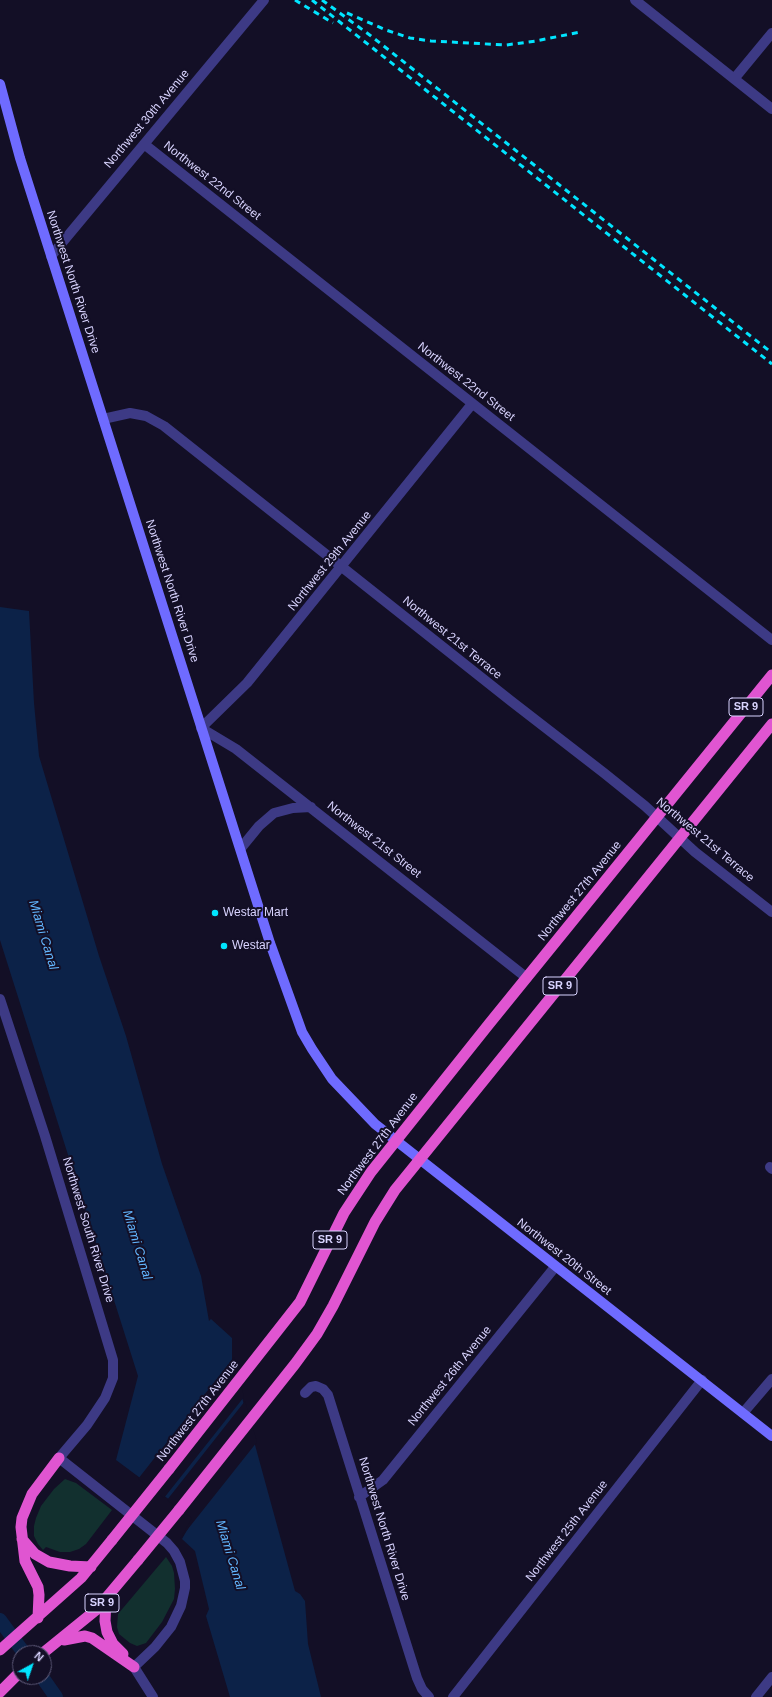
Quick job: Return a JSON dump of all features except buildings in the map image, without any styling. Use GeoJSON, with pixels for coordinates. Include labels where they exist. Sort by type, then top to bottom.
{"type":"FeatureCollection","features":[{"type":"Feature","properties":{"kind":"highway","name":"Northwest 27th Avenue"},"geometry":{"type":"LineString","coordinates":[[0,1650],[38,1618],[91,1567],[270,1342],[300,1302],[334,1231],[353,1198],[395,1141],[772,675]]}},
{"type":"Feature","properties":{"kind":"highway","name":"SR 9"},"geometry":{"type":"LineString","coordinates":[[52,1646],[83,1621],[106,1599],[295,1364],[317,1334],[333,1306],[375,1222],[395,1190],[772,724]]}},
{"type":"Feature","properties":{"kind":"highway"},"geometry":{"type":"LineString","coordinates":[[38,1618],[38,1587],[25,1561],[22,1539],[22,1518],[32,1494],[59,1458]]}},
{"type":"Feature","properties":{"kind":"highway"},"geometry":{"type":"LineString","coordinates":[[22,1539],[35,1554],[49,1562],[70,1566],[91,1567]]}},
{"type":"Feature","properties":{"kind":"highway"},"geometry":{"type":"LineString","coordinates":[[106,1599],[105,1621],[108,1632],[113,1644],[134,1667]]}},
{"type":"Feature","properties":{"kind":"highway"},"geometry":{"type":"LineString","coordinates":[[59,1641],[79,1636],[92,1638],[134,1667]]}},
{"type":"Feature","properties":{"kind":"highway"},"geometry":{"type":"LineString","coordinates":[[2,1690],[12,1680]]}},
{"type":"Feature","properties":{"kind":"main road","name":"Northwest North River Drive"},"geometry":{"type":"LineString","coordinates":[[0,84],[20,158],[201,728],[241,848],[272,950],[302,1032],[321,1064],[345,1094]]}},
{"type":"Feature","properties":{"kind":"main road","name":"Northwest 20th Street"},"geometry":{"type":"LineString","coordinates":[[345,1094],[395,1141],[772,1436]]}},
{"type":"Feature","properties":{"kind":"street","name":"Northwest 30th Avenue"},"geometry":{"type":"LineString","coordinates":[[51,256],[264,0]]}},
{"type":"Feature","properties":{"kind":"street"},"geometry":{"type":"LineString","coordinates":[[635,0],[772,109]]}},
{"type":"Feature","properties":{"kind":"street"},"geometry":{"type":"LineString","coordinates":[[734,79],[772,33]]}},
{"type":"Feature","properties":{"kind":"street","name":"Northwest 22nd Street"},"geometry":{"type":"LineString","coordinates":[[144,144],[772,640]]}},
{"type":"Feature","properties":{"kind":"street","name":"Northwest 29th Avenue"},"geometry":{"type":"LineString","coordinates":[[201,728],[248,683],[472,404]]}},
{"type":"Feature","properties":{"kind":"street","name":"Northwest 21st Terrace"},"geometry":{"type":"LineString","coordinates":[[103,419],[130,413],[146,416],[155,421],[342,566],[604,773],[657,817],[679,838],[772,912]]}},
{"type":"Feature","properties":{"kind":"street","name":"Northwest 21st Street"},"geometry":{"type":"LineString","coordinates":[[201,728],[236,749],[526,978]]}},
{"type":"Feature","properties":{"kind":"street"},"geometry":{"type":"LineString","coordinates":[[241,848],[259,826],[274,813],[293,808],[311,807]]}},
{"type":"Feature","properties":{"kind":"street","name":"Northwest South River Drive"},"geometry":{"type":"LineString","coordinates":[[0,999],[50,1151],[113,1360],[113,1378],[105,1398],[86,1425],[59,1458]]}},
{"type":"Feature","properties":{"kind":"street","name":"Northwest 26th Avenue"},"geometry":{"type":"LineString","coordinates":[[359,1497],[383,1480],[555,1267]]}},
{"type":"Feature","properties":{"kind":"street"},"geometry":{"type":"LineString","coordinates":[[743,1413],[772,1379]]}},
{"type":"Feature","properties":{"kind":"street","name":"Northwest 25th Avenue"},"geometry":{"type":"LineString","coordinates":[[453,1697],[702,1380]]}},
{"type":"Feature","properties":{"kind":"street","name":"Northwest North River Drive"},"geometry":{"type":"LineString","coordinates":[[305,1393],[311,1387],[316,1386],[326,1391],[417,1678],[422,1689],[429,1697]]}},
{"type":"Feature","properties":{"kind":"street"},"geometry":{"type":"LineString","coordinates":[[59,1458],[167,1543],[174,1551],[180,1562],[185,1581],[185,1588],[177,1617],[155,1647],[134,1667],[153,1697]]}},
{"type":"Feature","properties":{"kind":"street"},"geometry":{"type":"LineString","coordinates":[[756,1697],[772,1677]]}},
{"type":"Feature","properties":{"kind":"green space"},"geometry":{"type":"Polygon","coordinates":[[[65,1479],[76,1483],[112,1510],[86,1544],[79,1549],[70,1552],[60,1552],[46,1547],[43,1550],[34,1536],[36,1518],[41,1506],[54,1489],[65,1479]]]}},
{"type":"Feature","properties":{"kind":"green space"},"geometry":{"type":"Polygon","coordinates":[[[166,1557],[172,1566],[174,1573],[174,1599],[162,1622],[146,1643],[137,1646],[130,1643],[119,1634],[117,1627],[118,1614],[166,1557]]]}},
{"type":"Feature","properties":{"kind":"water","name":"Miami Canal"},"geometry":{"type":"Polygon","coordinates":[[[0,607],[29,611],[34,703],[39,756],[99,956],[126,1036],[162,1164],[201,1276],[209,1321],[211,1319],[232,1338],[232,1361],[295,1591],[300,1594],[305,1601],[308,1644],[321,1697],[230,1697],[206,1616],[209,1609],[195,1551],[182,1539],[194,1518],[116,1460],[138,1376],[0,940],[0,607]]]}},
{"type":"Feature","properties":{"kind":"pier"},"geometry":{"type":"Polygon","coordinates":[[[234,1357],[244,1397],[164,1498],[138,1479],[234,1357]]]}},
{"type":"Feature","properties":{"kind":"pier"},"geometry":{"type":"Polygon","coordinates":[[[245,1401],[257,1442],[180,1539],[192,1518],[167,1500],[245,1401]]]}},
{"type":"Feature","properties":{"kind":"waterway"},"geometry":{"type":"LineString","coordinates":[[0,1620],[18,1645]]}},
{"type":"Feature","properties":{"kind":"waterway"},"geometry":{"type":"LineString","coordinates":[[48,1685],[56,1697]]}},
{"type":"Feature","properties":{"kind":"railway"},"geometry":{"type":"LineString","coordinates":[[295,0],[333,23]]}},
{"type":"Feature","properties":{"kind":"railway"},"geometry":{"type":"LineString","coordinates":[[312,0],[772,364]]}},
{"type":"Feature","properties":{"kind":"railway"},"geometry":{"type":"LineString","coordinates":[[322,0],[371,36],[772,353]]}},
{"type":"Feature","properties":{"kind":"railway"},"geometry":{"type":"LineString","coordinates":[[347,13],[386,30],[410,38],[431,41],[506,45],[536,41],[580,32]]}},
{"type":"Feature","properties":{"kind":"place","name":"Westar Mart"},"geometry":{"type":"Point","coordinates":[215,913]}},
{"type":"Feature","properties":{"kind":"place","name":"Westar"},"geometry":{"type":"Point","coordinates":[224,946]}}]}
